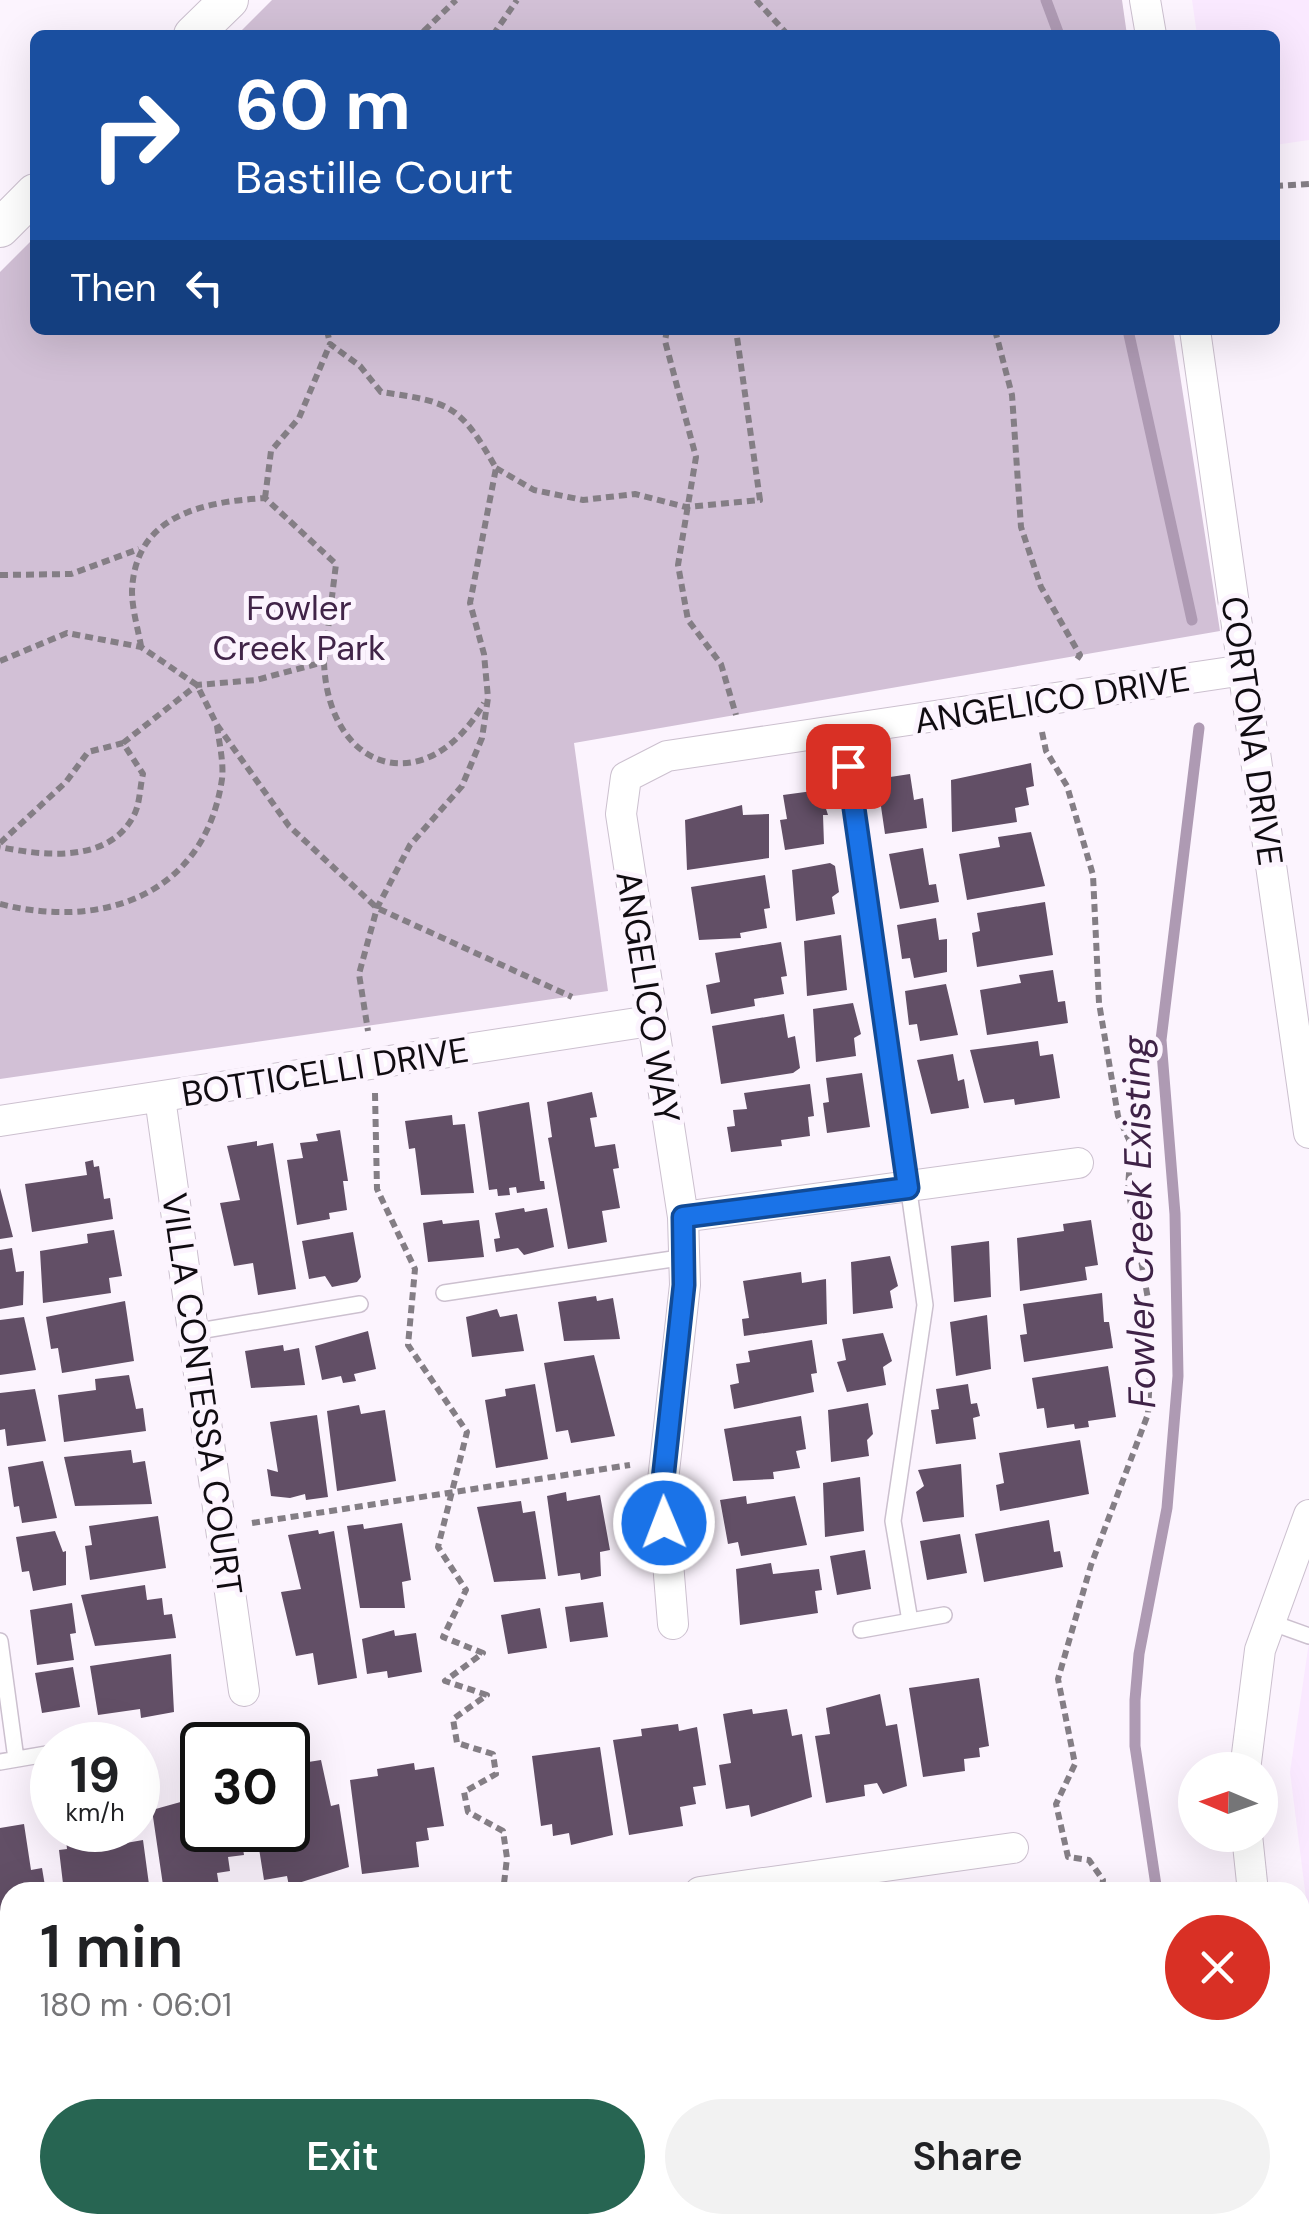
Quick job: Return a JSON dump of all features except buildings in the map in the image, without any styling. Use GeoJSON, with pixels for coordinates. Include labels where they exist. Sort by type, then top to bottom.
{"type":"FeatureCollection","features":[{"type":"Feature","properties":{"kind":"street"},"geometry":{"type":"LineString","coordinates":[[199,30],[228,0]]}},
{"type":"Feature","properties":{"kind":"street"},"geometry":{"type":"LineString","coordinates":[[1146,0],[1150,30]]}},
{"type":"Feature","properties":{"kind":"street"},"geometry":{"type":"LineString","coordinates":[[0,228],[30,198]]}},
{"type":"Feature","properties":{"kind":"street","name":"CORTONA DRIVE"},"geometry":{"type":"LineString","coordinates":[[1196,335],[1244,670],[1297,975],[1309,1133]]}},
{"type":"Feature","properties":{"kind":"street","name":"ANGELICO DRIVE"},"geometry":{"type":"LineString","coordinates":[[626,777],[666,756],[1244,670]]}},
{"type":"Feature","properties":{"kind":"street","name":"ANGELICO WAY"},"geometry":{"type":"LineString","coordinates":[[626,777],[621,814],[686,1256],[662,1489],[673,1624]]}},
{"type":"Feature","properties":{"kind":"street","name":"BOTTICELLI DRIVE"},"geometry":{"type":"LineString","coordinates":[[0,1121],[650,1021]]}},
{"type":"Feature","properties":{"kind":"street","name":"VILLA CONTESSA COURT"},"geometry":{"type":"LineString","coordinates":[[160,1098],[244,1690]]}},
{"type":"Feature","properties":{"kind":"street"},"geometry":{"type":"LineString","coordinates":[[683,1217],[1078,1163]]}},
{"type":"Feature","properties":{"kind":"street"},"geometry":{"type":"LineString","coordinates":[[1247,1752],[1260,1650],[1309,1515]]}},
{"type":"Feature","properties":{"kind":"street"},"geometry":{"type":"LineString","coordinates":[[771,1882],[1013,1848]]}},
{"type":"Feature","properties":{"kind":"street"},"geometry":{"type":"LineString","coordinates":[[1250,1852],[1253,1882]]}},
{"type":"Feature","properties":{"kind":"lane"},"geometry":{"type":"LineString","coordinates":[[844,732],[925,1305],[893,1521],[910,1621]]}},
{"type":"Feature","properties":{"kind":"lane"},"geometry":{"type":"LineString","coordinates":[[444,1293],[686,1256]]}},
{"type":"Feature","properties":{"kind":"lane"},"geometry":{"type":"LineString","coordinates":[[193,1332],[360,1304]]}},
{"type":"Feature","properties":{"kind":"lane"},"geometry":{"type":"LineString","coordinates":[[861,1630],[944,1615]]}},
{"type":"Feature","properties":{"kind":"lane"},"geometry":{"type":"LineString","coordinates":[[1270,1622],[1309,1636]]}},
{"type":"Feature","properties":{"kind":"lane"},"geometry":{"type":"LineString","coordinates":[[0,1642],[8,1760]]}},
{"type":"Feature","properties":{"kind":"path"},"geometry":{"type":"LineString","coordinates":[[428,30],[456,0]]}},
{"type":"Feature","properties":{"kind":"path"},"geometry":{"type":"LineString","coordinates":[[497,30],[517,0]]}},
{"type":"Feature","properties":{"kind":"path"},"geometry":{"type":"LineString","coordinates":[[756,0],[783,30]]}},
{"type":"Feature","properties":{"kind":"path"},"geometry":{"type":"LineString","coordinates":[[1280,186],[1309,184]]}},
{"type":"Feature","properties":{"kind":"path"},"geometry":{"type":"LineString","coordinates":[[265,498],[271,450],[299,418],[330,344],[328,335]]}},
{"type":"Feature","properties":{"kind":"path"},"geometry":{"type":"LineString","coordinates":[[666,335],[696,457],[678,564],[688,620],[721,664],[742,746]]}},
{"type":"Feature","properties":{"kind":"path"},"geometry":{"type":"LineString","coordinates":[[330,344],[360,366],[380,392],[438,400],[473,429],[496,468],[534,490],[583,500],[635,494],[686,507],[760,500],[737,335]]}},
{"type":"Feature","properties":{"kind":"path"},"geometry":{"type":"LineString","coordinates":[[996,335],[1012,395],[1021,527],[1040,587],[1080,656],[1035,702]]}},
{"type":"Feature","properties":{"kind":"path"},"geometry":{"type":"LineString","coordinates":[[496,468],[470,602],[484,654],[488,698],[482,738],[462,786],[410,845],[376,908],[359,974],[375,1066],[376,1189],[415,1268],[408,1345],[467,1432],[438,1547],[466,1590],[442,1637],[483,1652],[445,1681],[487,1694],[453,1719],[456,1743],[493,1754],[496,1774],[464,1792],[468,1812],[503,1831],[507,1858],[504,1882]]}},
{"type":"Feature","properties":{"kind":"path"},"geometry":{"type":"LineString","coordinates":[[0,575],[71,574],[140,549],[170,520],[215,501],[265,498],[336,564],[324,662],[326,696],[341,732],[379,760],[428,762],[466,735],[488,698]]}},
{"type":"Feature","properties":{"kind":"path"},"geometry":{"type":"LineString","coordinates":[[140,549],[132,593],[141,646]]}},
{"type":"Feature","properties":{"kind":"path"},"geometry":{"type":"LineString","coordinates":[[0,660],[67,633],[141,646],[197,685],[216,725],[288,826],[376,908],[572,996]]}},
{"type":"Feature","properties":{"kind":"path"},"geometry":{"type":"LineString","coordinates":[[0,845],[66,782],[88,752],[123,743],[197,685],[256,680],[324,662]]}},
{"type":"Feature","properties":{"kind":"path"},"geometry":{"type":"LineString","coordinates":[[0,904],[36,913],[91,914],[138,899],[178,872],[208,833],[223,776],[216,725]]}},
{"type":"Feature","properties":{"kind":"path"},"geometry":{"type":"LineString","coordinates":[[1043,735],[1046,751],[1066,786],[1093,876],[1098,1003],[1118,1116],[1131,1144],[1128,1188],[1150,1310],[1148,1414],[1091,1565],[1058,1679],[1075,1764],[1056,1804],[1068,1857],[1089,1860],[1103,1882]]}},
{"type":"Feature","properties":{"kind":"path"},"geometry":{"type":"LineString","coordinates":[[0,845],[50,857],[102,846],[134,815],[143,774],[123,743]]}},
{"type":"Feature","properties":{"kind":"path"},"geometry":{"type":"LineString","coordinates":[[221,1528],[630,1466]]}},
{"type":"Feature","properties":{"kind":"shaded area"},"geometry":{"type":"Polygon","coordinates":[[[1192,0],[1309,0],[1309,140],[1280,144],[1280,30],[1196,30],[1192,0]]]}},
{"type":"Feature","properties":{"kind":"shaded area"},"geometry":{"type":"Polygon","coordinates":[[[1309,1642],[1309,1882],[1304,1882],[1290,1772],[1309,1642]]]}},
{"type":"Feature","properties":{"kind":"green space"},"geometry":{"type":"Polygon","coordinates":[[[272,0],[1122,0],[1126,30],[242,30],[272,0]]]}},
{"type":"Feature","properties":{"kind":"green space","name":"Fowler Creek Park"},"geometry":{"type":"Polygon","coordinates":[[[30,242],[30,335],[1174,335],[1220,631],[574,743],[608,991],[0,1079],[0,272],[30,242]]]}},
{"type":"Feature","properties":{"kind":"waterway","name":"Fowler Creek Existing"},"geometry":{"type":"LineString","coordinates":[[1046,0],[1057,30]]}},
{"type":"Feature","properties":{"kind":"waterway","name":"Fowler Creek Existing"},"geometry":{"type":"LineString","coordinates":[[1129,335],[1192,620]]}},
{"type":"Feature","properties":{"kind":"waterway","name":"Fowler Creek Existing"},"geometry":{"type":"LineString","coordinates":[[1155,1882],[1135,1746],[1135,1700],[1139,1654],[1167,1508],[1178,1376],[1175,1214],[1161,1040],[1199,728]]}},
{"type":"Feature","properties":{"kind":"route"},"geometry":{"type":"LineString","coordinates":[[664,1523],[662,1489],[686,1256],[683,1217],[908,1188],[848,766]]}}]}
